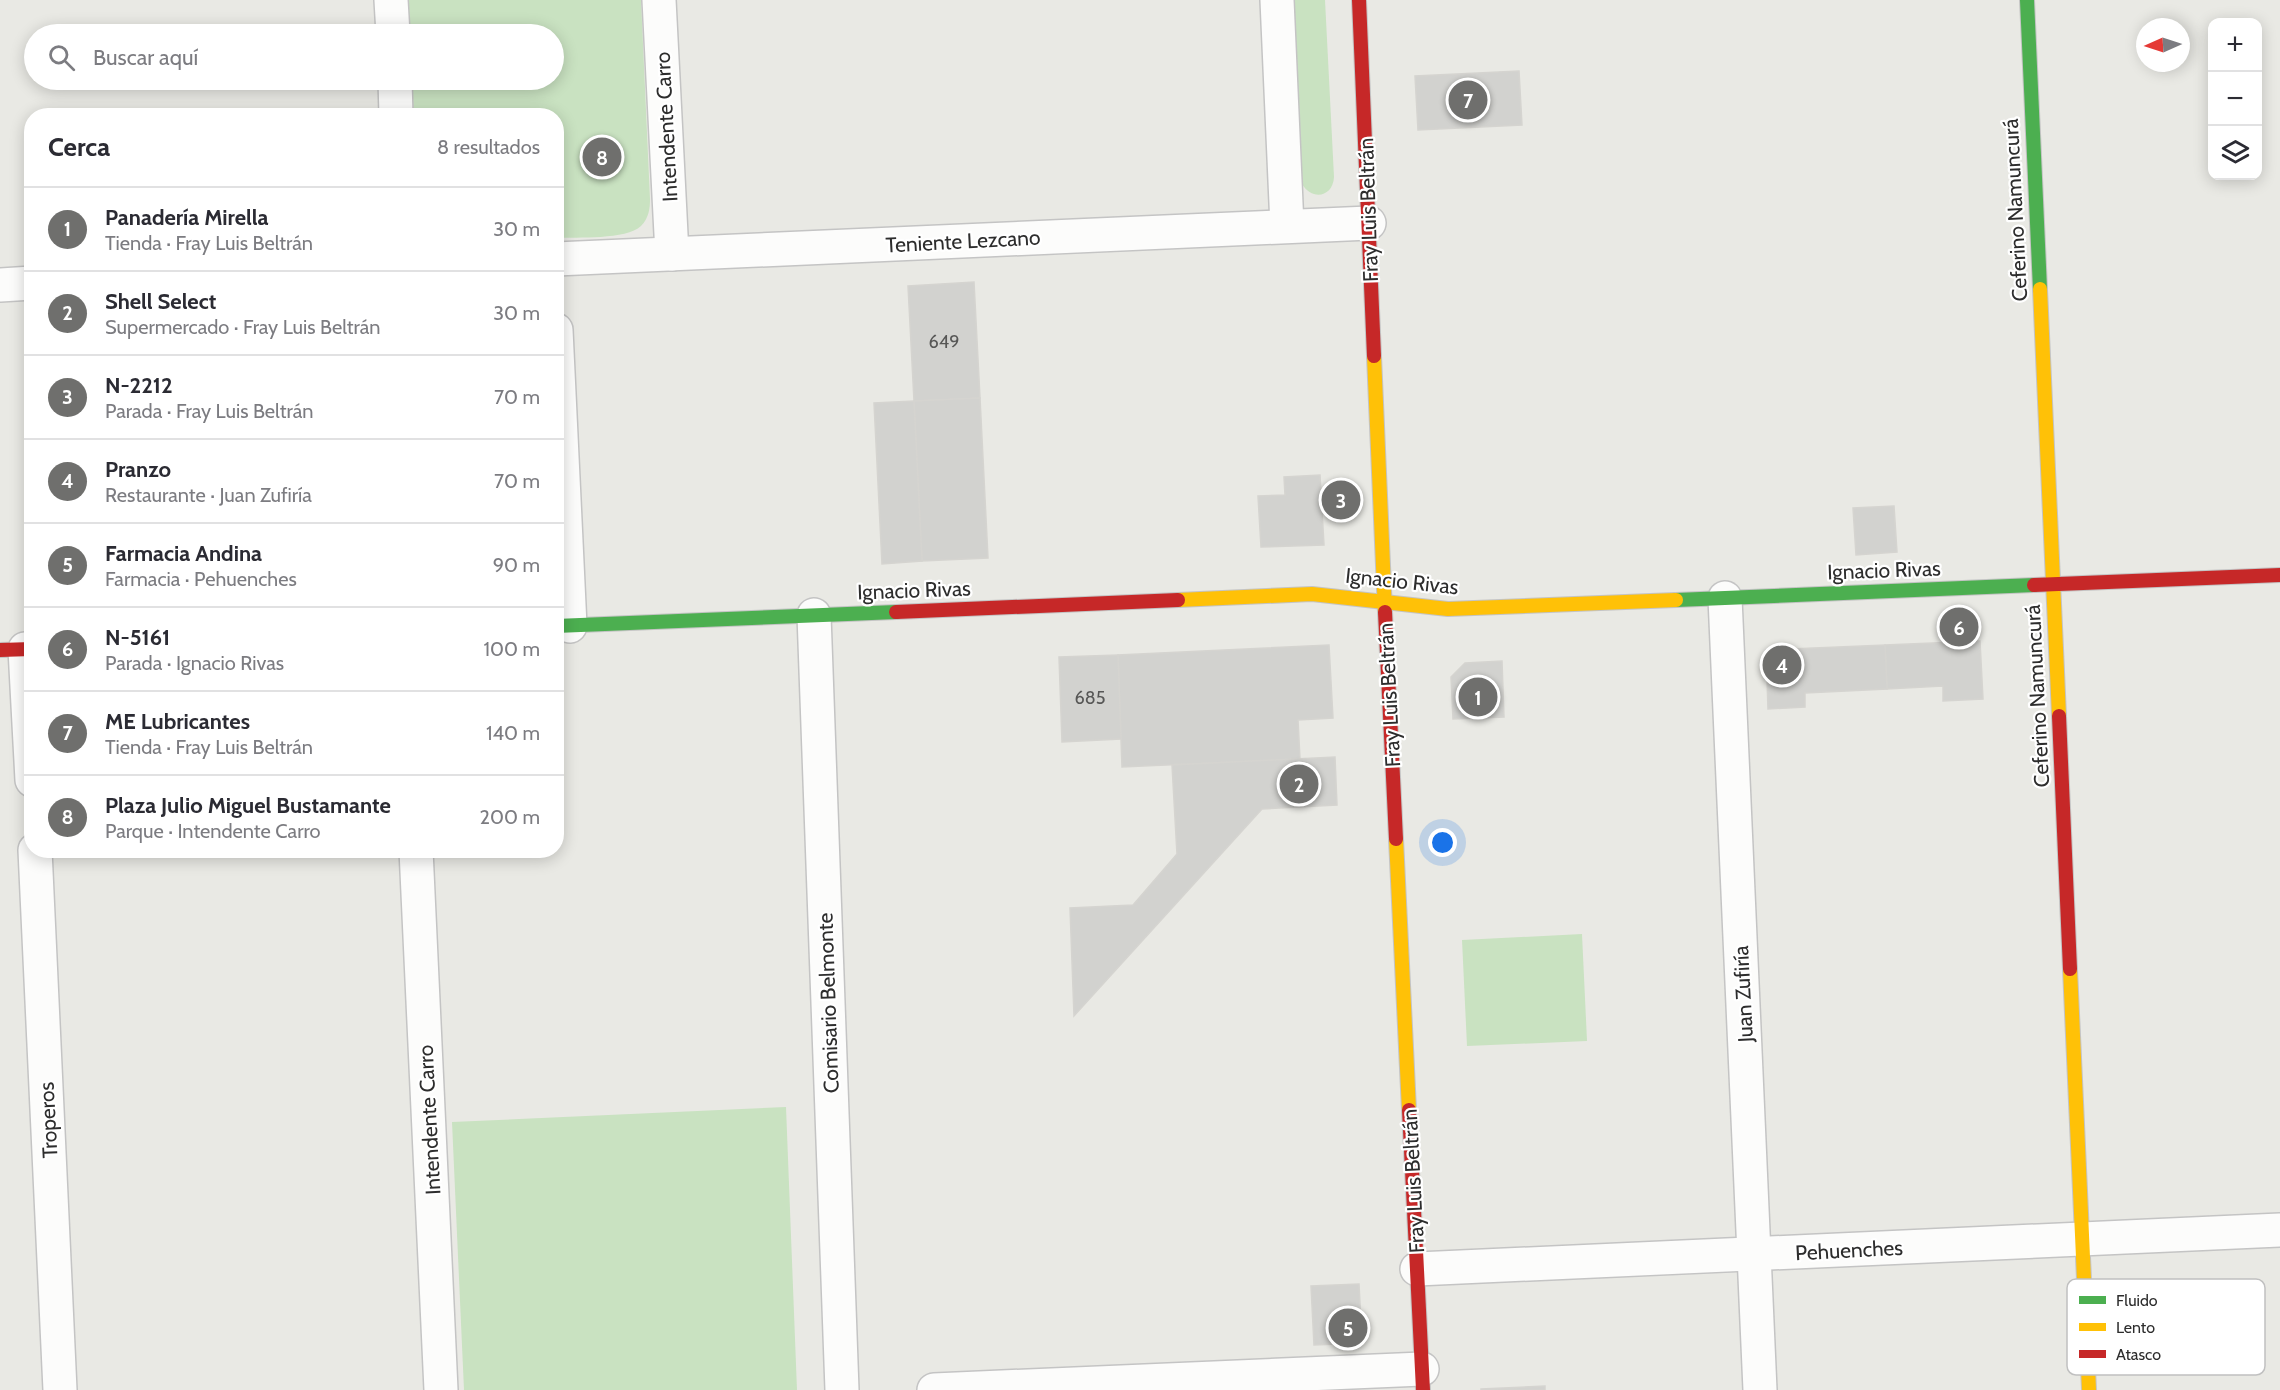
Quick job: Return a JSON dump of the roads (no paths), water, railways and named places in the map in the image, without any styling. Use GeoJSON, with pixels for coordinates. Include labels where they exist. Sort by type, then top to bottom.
{"type":"FeatureCollection","features":[{"type":"Feature","properties":{"kind":"main road","name":"Fray Luis Beltrán"},"geometry":{"type":"LineString","coordinates":[[1359,0],[1422,1379]]}},
{"type":"Feature","properties":{"kind":"main road","name":"Ceferino Namuncurá"},"geometry":{"type":"LineString","coordinates":[[2027,0],[2084,1279]]}},
{"type":"Feature","properties":{"kind":"main road","name":"Ignacio Rivas"},"geometry":{"type":"LineString","coordinates":[[564,626],[1312,594],[1343,596],[1385,604],[1448,609],[2280,575]]}},
{"type":"Feature","properties":{"kind":"main road","name":"Ceferino Namuncurá"},"geometry":{"type":"LineString","coordinates":[[2088,1375],[2089,1390]]}},
{"type":"Feature","properties":{"kind":"street"},"geometry":{"type":"LineString","coordinates":[[391,0],[392,24]]}},
{"type":"Feature","properties":{"kind":"street","name":"Intendente Carro"},"geometry":{"type":"LineString","coordinates":[[659,0],[672,254]]}},
{"type":"Feature","properties":{"kind":"street"},"geometry":{"type":"LineString","coordinates":[[1277,0],[1287,226]]}},
{"type":"Feature","properties":{"kind":"street"},"geometry":{"type":"LineString","coordinates":[[395,90],[396,108]]}},
{"type":"Feature","properties":{"kind":"street","name":"Teniente Lezcano"},"geometry":{"type":"LineString","coordinates":[[564,260],[1369,223]]}},
{"type":"Feature","properties":{"kind":"street"},"geometry":{"type":"LineString","coordinates":[[0,285],[24,284]]}},
{"type":"Feature","properties":{"kind":"street","name":"Juan Zufiría"},"geometry":{"type":"LineString","coordinates":[[1725,598],[1760,1390]]}},
{"type":"Feature","properties":{"kind":"street","name":"Comisario Belmonte"},"geometry":{"type":"LineString","coordinates":[[814,615],[842,1390]]}},
{"type":"Feature","properties":{"kind":"street"},"geometry":{"type":"LineString","coordinates":[[19,649],[24,699]]}},
{"type":"Feature","properties":{"kind":"street","name":"Troperos"},"geometry":{"type":"LineString","coordinates":[[35,858],[60,1390]]}},
{"type":"Feature","properties":{"kind":"street","name":"Intendente Carro"},"geometry":{"type":"LineString","coordinates":[[416,858],[441,1390]]}},
{"type":"Feature","properties":{"kind":"street","name":"Pehuenches"},"geometry":{"type":"LineString","coordinates":[[1417,1269],[2280,1230]]}},
{"type":"Feature","properties":{"kind":"street"},"geometry":{"type":"LineString","coordinates":[[934,1390],[1422,1379]]}},
{"type":"Feature","properties":{"kind":"place","name":"ME Lubricantes"},"geometry":{"type":"Point","coordinates":[1468,100]}},
{"type":"Feature","properties":{"kind":"place","name":"Plaza Julio Miguel Bustamante"},"geometry":{"type":"Point","coordinates":[602,157]}},
{"type":"Feature","properties":{"kind":"place","name":"N-2212"},"geometry":{"type":"Point","coordinates":[1341,500]}},
{"type":"Feature","properties":{"kind":"place","name":"N-5161"},"geometry":{"type":"Point","coordinates":[1959,627]}},
{"type":"Feature","properties":{"kind":"place","name":"Pranzo"},"geometry":{"type":"Point","coordinates":[1782,665]}},
{"type":"Feature","properties":{"kind":"place","name":"Panadería Mirella"},"geometry":{"type":"Point","coordinates":[1478,697]}},
{"type":"Feature","properties":{"kind":"place","name":"Shell Select"},"geometry":{"type":"Point","coordinates":[1299,784]}},
{"type":"Feature","properties":{"kind":"place","name":"Farmacia Andina"},"geometry":{"type":"Point","coordinates":[1348,1328]}}]}
